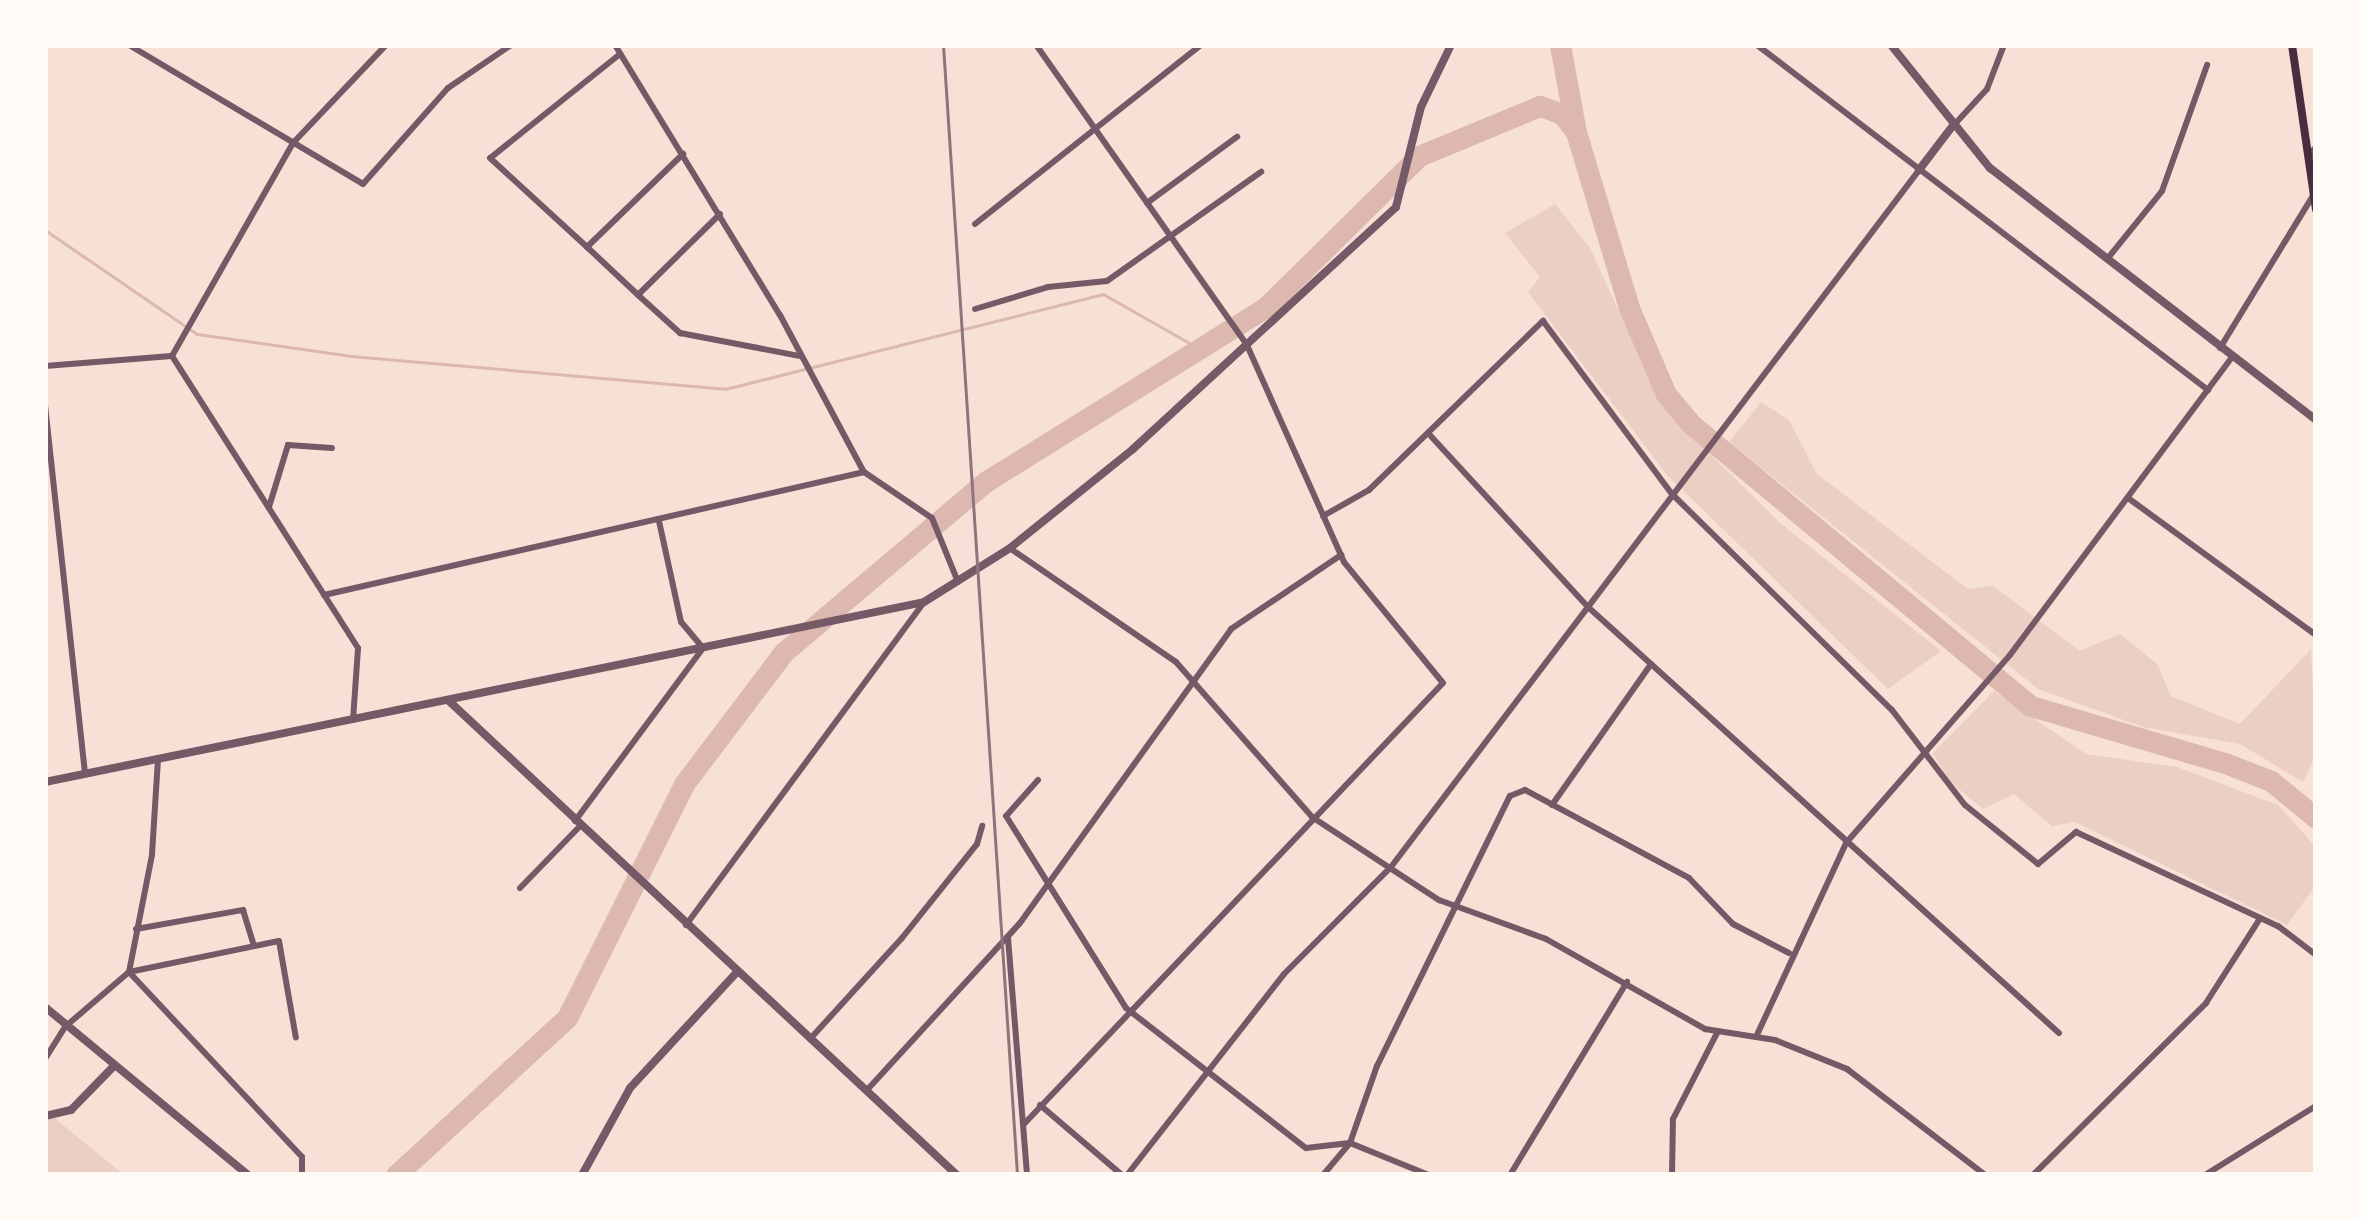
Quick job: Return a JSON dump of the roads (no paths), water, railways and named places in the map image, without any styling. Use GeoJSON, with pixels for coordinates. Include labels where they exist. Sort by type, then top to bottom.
{"type":"FeatureCollection","features":[{"type":"Feature","properties":{"kind":"main road"},"geometry":{"type":"LineString","coordinates":[[2292,45],[2314,153],[2316,209]]}},
{"type":"Feature","properties":{"kind":"street"},"geometry":{"type":"LineString","coordinates":[[129,45],[363,184],[448,88],[511,45]]}},
{"type":"Feature","properties":{"kind":"street"},"geometry":{"type":"LineString","coordinates":[[172,356],[293,142],[386,45]]}},
{"type":"Feature","properties":{"kind":"street"},"geometry":{"type":"LineString","coordinates":[[615,45],[720,214],[864,472],[932,518],[940,528],[958,582]]}},
{"type":"Feature","properties":{"kind":"street"},"geometry":{"type":"LineString","coordinates":[[1024,1124],[1126,1008],[1443,683],[1341,555],[1245,341],[1036,45]]}},
{"type":"Feature","properties":{"kind":"street"},"geometry":{"type":"LineString","coordinates":[[974,224],[1201,45]]}},
{"type":"Feature","properties":{"kind":"street"},"geometry":{"type":"LineString","coordinates":[[45,782],[832,625],[924,602],[1010,548],[1396,207],[1406,182],[1421,106],[1450,45]]}},
{"type":"Feature","properties":{"kind":"street"},"geometry":{"type":"LineString","coordinates":[[1757,45],[2209,390]]}},
{"type":"Feature","properties":{"kind":"street"},"geometry":{"type":"LineString","coordinates":[[1891,45],[1951,128],[2105,261],[2316,420]]}},
{"type":"Feature","properties":{"kind":"street"},"geometry":{"type":"LineString","coordinates":[[1040,1105],[1124,1175],[1284,974],[1391,867],[1745,397],[1951,128],[1987,88],[2004,45]]}},
{"type":"Feature","properties":{"kind":"street"},"geometry":{"type":"LineString","coordinates":[[620,54],[490,158],[680,333],[800,359]]}},
{"type":"Feature","properties":{"kind":"street"},"geometry":{"type":"LineString","coordinates":[[2105,261],[2162,191],[2207,65]]}},
{"type":"Feature","properties":{"kind":"street"},"geometry":{"type":"LineString","coordinates":[[1147,203],[1237,137]]}},
{"type":"Feature","properties":{"kind":"street"},"geometry":{"type":"LineString","coordinates":[[587,247],[683,154]]}},
{"type":"Feature","properties":{"kind":"street"},"geometry":{"type":"LineString","coordinates":[[975,309],[1048,287],[1106,280],[1261,172]]}},
{"type":"Feature","properties":{"kind":"street"},"geometry":{"type":"LineString","coordinates":[[2220,349],[2314,194]]}},
{"type":"Feature","properties":{"kind":"street"},"geometry":{"type":"LineString","coordinates":[[638,295],[720,214]]}},
{"type":"Feature","properties":{"kind":"street"},"geometry":{"type":"LineString","coordinates":[[1323,516],[1369,490],[1543,321],[1672,494],[1892,710],[1922,756],[1965,805],[2038,864],[2076,832],[2260,920],[2316,956]]}},
{"type":"Feature","properties":{"kind":"street"},"geometry":{"type":"LineString","coordinates":[[45,366],[172,356]]}},
{"type":"Feature","properties":{"kind":"street"},"geometry":{"type":"LineString","coordinates":[[172,356],[358,648],[352,720]]}},
{"type":"Feature","properties":{"kind":"street"},"geometry":{"type":"LineString","coordinates":[[1756,1037],[1789,953],[1846,843],[2009,655],[2232,357]]}},
{"type":"Feature","properties":{"kind":"street"},"geometry":{"type":"LineString","coordinates":[[45,405],[85,774]]}},
{"type":"Feature","properties":{"kind":"street"},"geometry":{"type":"LineString","coordinates":[[1428,433],[1588,608],[2059,1033]]}},
{"type":"Feature","properties":{"kind":"street"},"geometry":{"type":"LineString","coordinates":[[269,507],[288,445],[332,448]]}},
{"type":"Feature","properties":{"kind":"street"},"geometry":{"type":"LineString","coordinates":[[323,596],[864,472]]}},
{"type":"Feature","properties":{"kind":"street"},"geometry":{"type":"LineString","coordinates":[[2128,497],[2316,635]]}},
{"type":"Feature","properties":{"kind":"street"},"geometry":{"type":"LineString","coordinates":[[658,521],[681,622],[703,648]]}},
{"type":"Feature","properties":{"kind":"street"},"geometry":{"type":"LineString","coordinates":[[1010,548],[1194,679],[1312,817],[1460,911],[1546,939],[1718,1031],[1756,1037],[1847,1069],[1985,1175]]}},
{"type":"Feature","properties":{"kind":"street"},"geometry":{"type":"LineString","coordinates":[[867,1090],[1008,938],[1231,628],[1341,555]]}},
{"type":"Feature","properties":{"kind":"street"},"geometry":{"type":"LineString","coordinates":[[686,925],[924,602]]}},
{"type":"Feature","properties":{"kind":"street"},"geometry":{"type":"LineString","coordinates":[[520,888],[578,824],[703,648]]}},
{"type":"Feature","properties":{"kind":"street"},"geometry":{"type":"LineString","coordinates":[[1552,805],[1651,664]]}},
{"type":"Feature","properties":{"kind":"street"},"geometry":{"type":"LineString","coordinates":[[449,701],[957,1175]]}},
{"type":"Feature","properties":{"kind":"street"},"geometry":{"type":"LineString","coordinates":[[129,972],[152,855],[158,759]]}},
{"type":"Feature","properties":{"kind":"street"},"geometry":{"type":"LineString","coordinates":[[1038,780],[1006,816],[1126,1008],[1306,1148],[1350,1143],[1425,1174]]}},
{"type":"Feature","properties":{"kind":"street"},"geometry":{"type":"LineString","coordinates":[[1323,1175],[1350,1143],[1377,1066],[1460,911],[1510,796],[1525,790],[1688,878],[1733,925],[1789,953]]}},
{"type":"Feature","properties":{"kind":"street"},"geometry":{"type":"LineString","coordinates":[[810,1039],[902,938],[977,844],[982,826]]}},
{"type":"Feature","properties":{"kind":"street"},"geometry":{"type":"LineString","coordinates":[[136,929],[243,910],[255,946]]}},
{"type":"Feature","properties":{"kind":"street"},"geometry":{"type":"LineString","coordinates":[[2033,1175],[2206,1003],[2260,920]]}},
{"type":"Feature","properties":{"kind":"street"},"geometry":{"type":"LineString","coordinates":[[1008,938],[1027,1175]]}},
{"type":"Feature","properties":{"kind":"street"},"geometry":{"type":"LineString","coordinates":[[45,1059],[66,1026],[129,972],[279,941],[296,1038]]}},
{"type":"Feature","properties":{"kind":"street"},"geometry":{"type":"LineString","coordinates":[[129,972],[302,1157],[302,1175]]}},
{"type":"Feature","properties":{"kind":"street"},"geometry":{"type":"LineString","coordinates":[[582,1175],[630,1088],[737,972]]}},
{"type":"Feature","properties":{"kind":"street"},"geometry":{"type":"LineString","coordinates":[[1510,1175],[1627,982]]}},
{"type":"Feature","properties":{"kind":"street"},"geometry":{"type":"LineString","coordinates":[[45,1007],[248,1175]]}},
{"type":"Feature","properties":{"kind":"street"},"geometry":{"type":"LineString","coordinates":[[1672,1175],[1673,1119],[1718,1031]]}},
{"type":"Feature","properties":{"kind":"street"},"geometry":{"type":"LineString","coordinates":[[45,1115],[71,1110],[114,1066]]}},
{"type":"Feature","properties":{"kind":"street"},"geometry":{"type":"LineString","coordinates":[[2205,1175],[2316,1106]]}},
{"type":"Feature","properties":{"kind":"waterway"},"geometry":{"type":"LineString","coordinates":[[1560,45],[1576,132],[1629,308],[1666,394],[1691,424],[2031,706],[2271,781],[2316,818]]}},
{"type":"Feature","properties":{"kind":"waterway"},"geometry":{"type":"LineString","coordinates":[[396,1175],[567,1018],[684,784],[784,652],[985,482],[1266,307],[1419,156],[1540,106],[1562,114],[1576,132]]}},
{"type":"Feature","properties":{"kind":"waterway"},"geometry":{"type":"LineString","coordinates":[[45,230],[197,334],[351,356],[725,389],[1103,294],[1205,352]]}},
{"type":"Feature","properties":{"kind":"railway"},"geometry":{"type":"LineString","coordinates":[[943,45],[1017,1175]]}}]}
